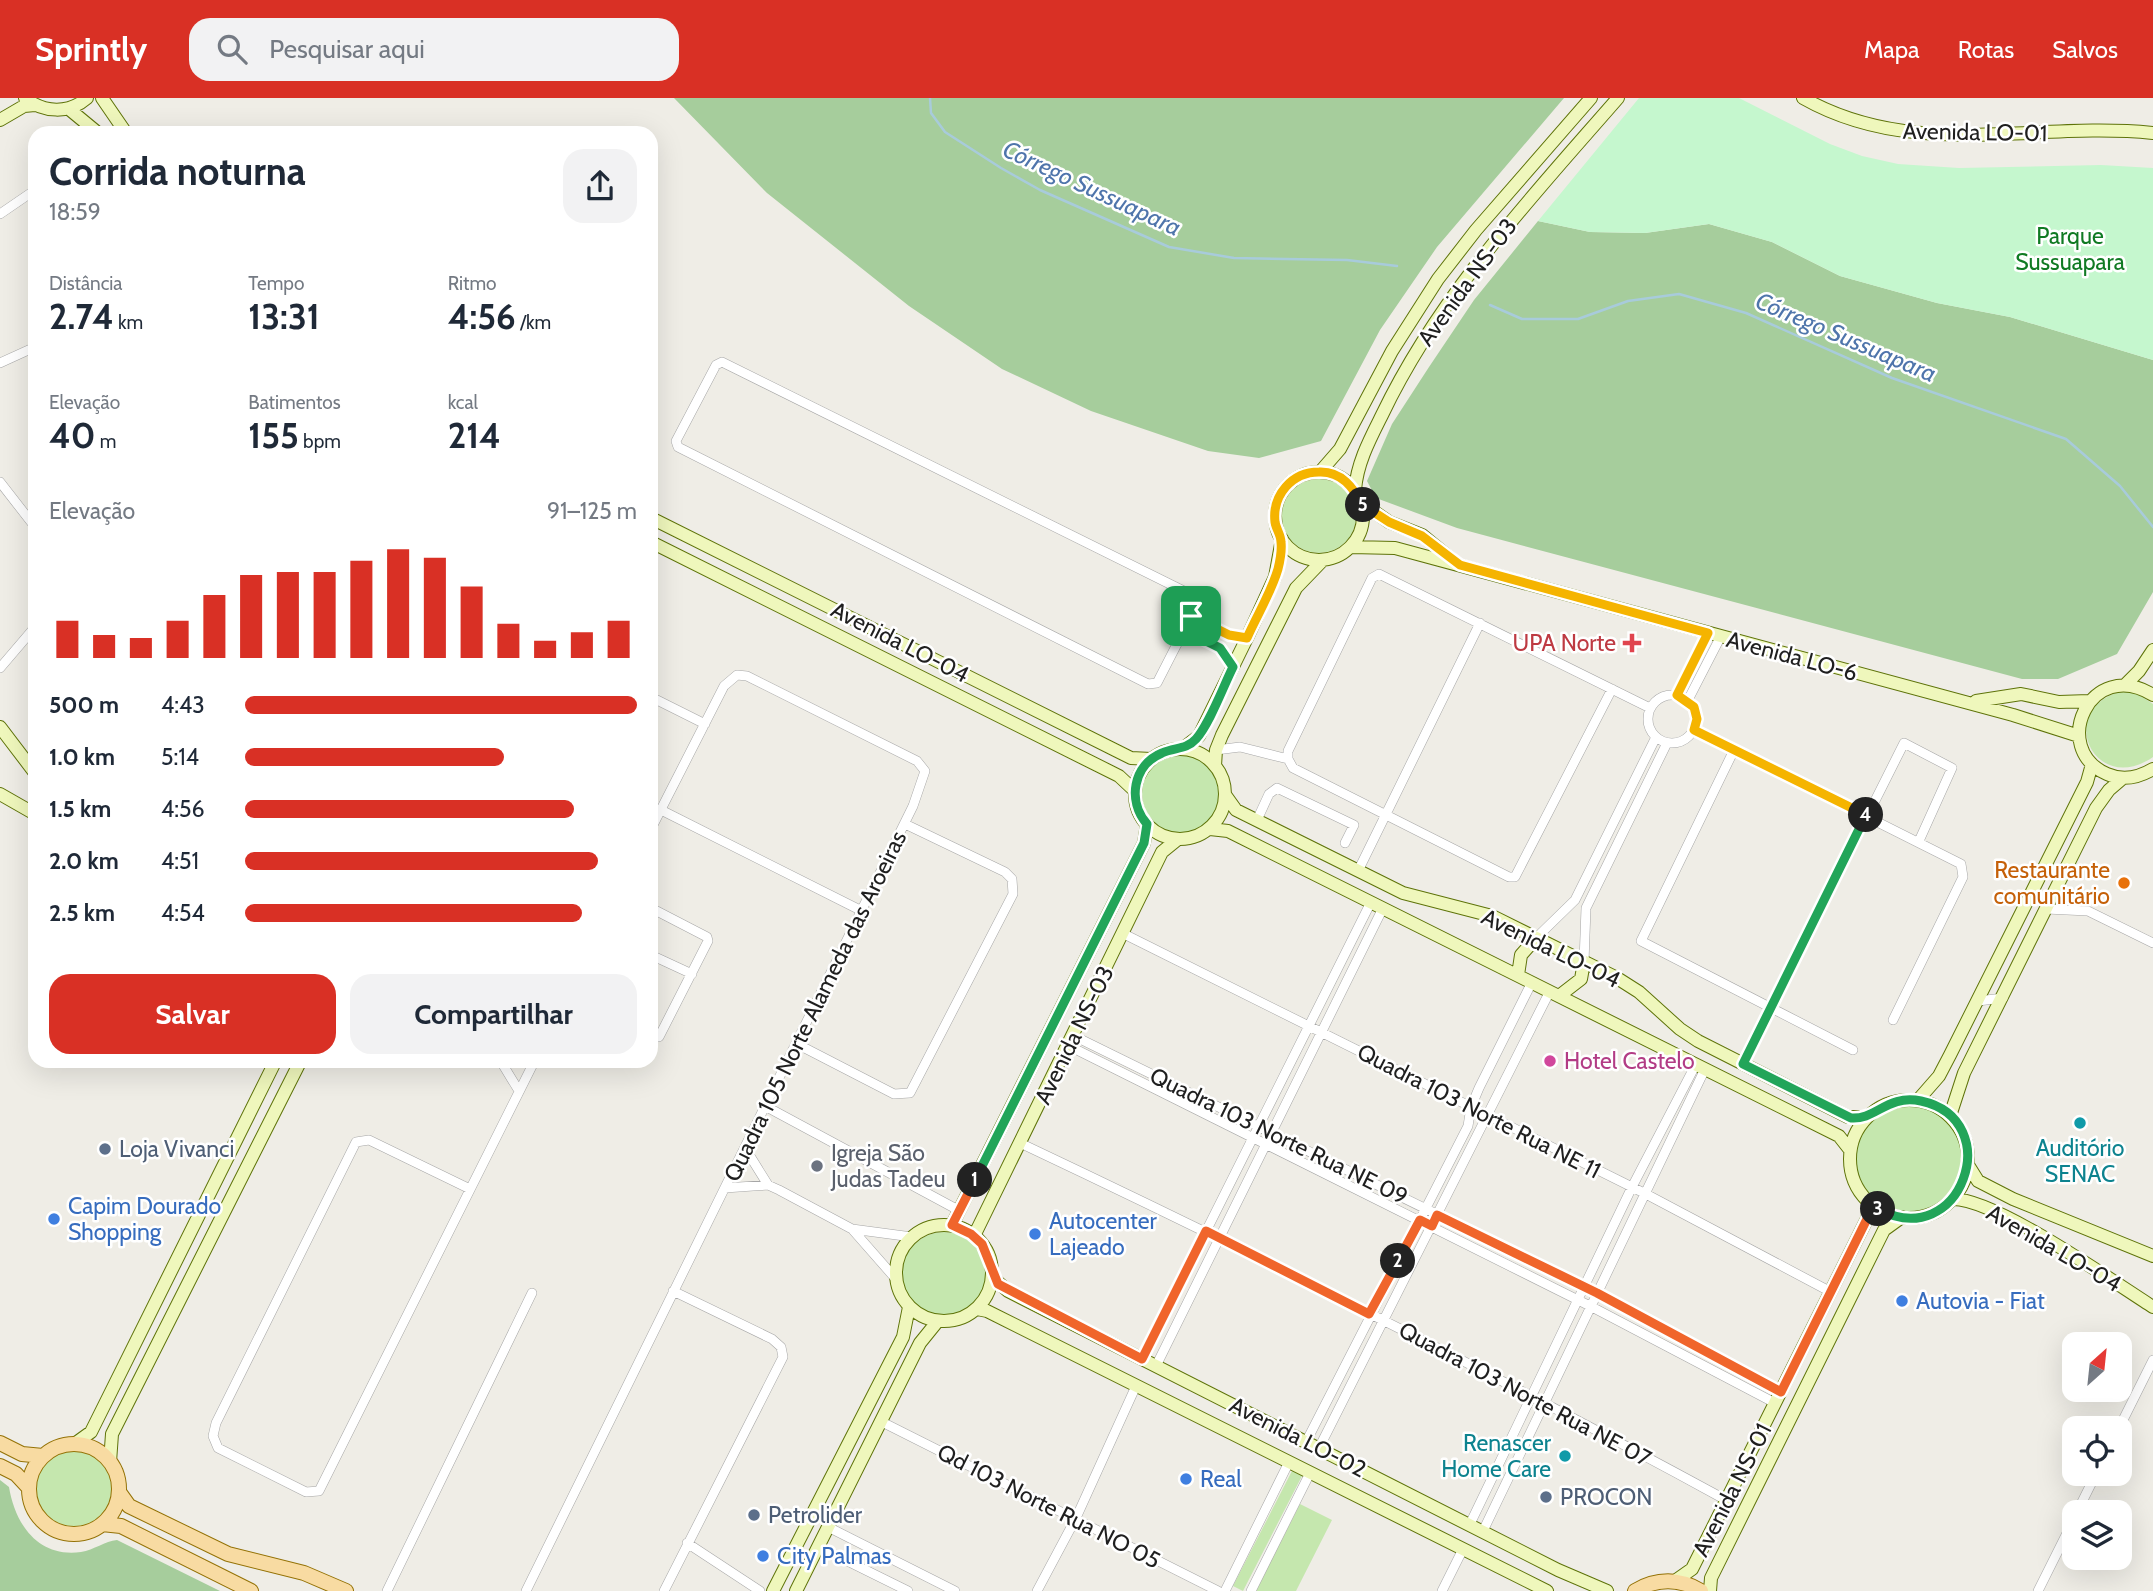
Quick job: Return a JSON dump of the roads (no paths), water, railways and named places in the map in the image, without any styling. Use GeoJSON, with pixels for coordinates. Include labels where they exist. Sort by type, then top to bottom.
{"type":"FeatureCollection","features":[{"type":"Feature","properties":{"kind":"main road"},"geometry":{"type":"LineString","coordinates":[[0,1443],[22,1454],[43,1457]]}},
{"type":"Feature","properties":{"kind":"main road"},"geometry":{"type":"LineString","coordinates":[[73,1445],[96,1450],[110,1462],[117,1475],[119,1492],[115,1509],[102,1524],[80,1534],[54,1530],[36,1514],[29,1488],[32,1472],[43,1457],[57,1448],[73,1445]]}},
{"type":"Feature","properties":{"kind":"main road"},"geometry":{"type":"LineString","coordinates":[[0,1466],[16,1474],[29,1488]]}},
{"type":"Feature","properties":{"kind":"main road"},"geometry":{"type":"LineString","coordinates":[[119,1492],[129,1506],[228,1555],[304,1573],[346,1591]]}},
{"type":"Feature","properties":{"kind":"main road"},"geometry":{"type":"LineString","coordinates":[[102,1524],[121,1526],[251,1591]]}},
{"type":"Feature","properties":{"kind":"main road"},"geometry":{"type":"LineString","coordinates":[[1635,1591],[1656,1582],[1675,1581]]}},
{"type":"Feature","properties":{"kind":"main road","name":"Avenida NS-01"},"geometry":{"type":"LineString","coordinates":[[1675,1581],[1701,1591]]}},
{"type":"Feature","properties":{"kind":"street"},"geometry":{"type":"LineString","coordinates":[[69,108],[87,98]]}},
{"type":"Feature","properties":{"kind":"street"},"geometry":{"type":"LineString","coordinates":[[102,98],[121,126]]}},
{"type":"Feature","properties":{"kind":"street","name":"Avenida NS-03"},"geometry":{"type":"LineString","coordinates":[[1151,759],[1166,751],[1182,749],[1199,736],[1233,667],[1275,577],[1282,539],[1275,515],[1281,493],[1300,476],[1320,472],[1340,449],[1392,351],[1438,279],[1476,230],[1591,98]]}},
{"type":"Feature","properties":{"kind":"street","name":"Avenida NS-03"},"geometry":{"type":"LineString","coordinates":[[1355,490],[1364,453],[1393,393],[1453,294],[1495,240],[1618,98]]}},
{"type":"Feature","properties":{"kind":"street","name":"Avenida LO-01"},"geometry":{"type":"LineString","coordinates":[[1803,98],[1858,123],[1917,134],[2153,133]]}},
{"type":"Feature","properties":{"kind":"street"},"geometry":{"type":"LineString","coordinates":[[0,120],[30,102],[69,108],[90,126]]}},
{"type":"Feature","properties":{"kind":"street"},"geometry":{"type":"LineString","coordinates":[[0,214],[28,195]]}},
{"type":"Feature","properties":{"kind":"street"},"geometry":{"type":"LineString","coordinates":[[0,363],[28,350]]}},
{"type":"Feature","properties":{"kind":"street"},"geometry":{"type":"LineString","coordinates":[[722,362],[1196,597],[1198,603],[1191,616],[1157,683],[1148,684],[678,447],[676,441],[716,365],[722,362]]}},
{"type":"Feature","properties":{"kind":"street"},"geometry":{"type":"LineString","coordinates":[[1282,539],[1301,556],[1323,560],[1340,555],[1351,547],[1363,526],[1362,503],[1355,490],[1338,476],[1320,472]]}},
{"type":"Feature","properties":{"kind":"street"},"geometry":{"type":"LineString","coordinates":[[0,482],[28,518]]}},
{"type":"Feature","properties":{"kind":"street"},"geometry":{"type":"LineString","coordinates":[[1362,503],[1389,522],[1422,536],[1460,565]]}},
{"type":"Feature","properties":{"kind":"street","name":"Avenida LO-04"},"geometry":{"type":"LineString","coordinates":[[658,522],[1131,758],[1151,759]]}},
{"type":"Feature","properties":{"kind":"street","name":"Avenida LO-04"},"geometry":{"type":"LineString","coordinates":[[658,545],[1122,777],[1135,791]]}},
{"type":"Feature","properties":{"kind":"street","name":"Avenida LO-6"},"geometry":{"type":"LineString","coordinates":[[1351,547],[1391,546],[2078,736]]}},
{"type":"Feature","properties":{"kind":"street"},"geometry":{"type":"LineString","coordinates":[[1215,766],[1216,750],[1296,588],[1323,560]]}},
{"type":"Feature","properties":{"kind":"street"},"geometry":{"type":"LineString","coordinates":[[1612,689],[1517,876],[1509,877],[1293,768],[1288,759],[1287,751],[1376,575],[1384,575],[1480,623],[1612,689],[1650,708]]}},
{"type":"Feature","properties":{"kind":"street"},"geometry":{"type":"LineString","coordinates":[[1191,616],[1229,635],[1247,638]]}},
{"type":"Feature","properties":{"kind":"street"},"geometry":{"type":"LineString","coordinates":[[1358,872],[1480,623]]}},
{"type":"Feature","properties":{"kind":"street"},"geometry":{"type":"LineString","coordinates":[[1184,630],[1220,648],[1233,667]]}},
{"type":"Feature","properties":{"kind":"street"},"geometry":{"type":"LineString","coordinates":[[1677,695],[1715,634]]}},
{"type":"Feature","properties":{"kind":"street"},"geometry":{"type":"LineString","coordinates":[[1688,700],[1715,634]]}},
{"type":"Feature","properties":{"kind":"street"},"geometry":{"type":"LineString","coordinates":[[0,668],[28,635]]}},
{"type":"Feature","properties":{"kind":"street"},"geometry":{"type":"LineString","coordinates":[[2126,684],[2153,650]]}},
{"type":"Feature","properties":{"kind":"street","name":"Quadra 105 Norte Alameda das Aroeiras"},"geometry":{"type":"LineString","coordinates":[[526,1591],[905,824],[925,778],[925,768],[917,761],[743,674],[728,681],[658,816]]}},
{"type":"Feature","properties":{"kind":"street"},"geometry":{"type":"LineString","coordinates":[[2153,695],[2140,687],[2126,684],[2102,690],[2090,701],[2080,717],[2078,736],[2083,751],[2102,772],[2123,778],[2143,775],[2153,769]]}},
{"type":"Feature","properties":{"kind":"street"},"geometry":{"type":"LineString","coordinates":[[1961,702],[2021,694],[2059,702],[2090,701]]}},
{"type":"Feature","properties":{"kind":"street"},"geometry":{"type":"LineString","coordinates":[[1677,695],[1688,700],[1696,713],[1694,730],[1685,740],[1667,743],[1657,737],[1648,723],[1650,708],[1661,697],[1677,695]]}},
{"type":"Feature","properties":{"kind":"street"},"geometry":{"type":"LineString","coordinates":[[658,700],[705,723]]}},
{"type":"Feature","properties":{"kind":"street"},"geometry":{"type":"LineString","coordinates":[[0,727],[28,764]]}},
{"type":"Feature","properties":{"kind":"street"},"geometry":{"type":"LineString","coordinates":[[1694,730],[1955,859],[1963,868],[1963,877],[1893,1020]]}},
{"type":"Feature","properties":{"kind":"street"},"geometry":{"type":"LineString","coordinates":[[1518,975],[1521,956],[1575,900],[1657,737]]}},
{"type":"Feature","properties":{"kind":"street"},"geometry":{"type":"LineString","coordinates":[[1319,1448],[1488,1115],[1555,994],[1581,979],[1586,908],[1667,743]]}},
{"type":"Feature","properties":{"kind":"street"},"geometry":{"type":"LineString","coordinates":[[1743,1064],[1904,743],[1951,766],[1919,841]]}},
{"type":"Feature","properties":{"kind":"street"},"geometry":{"type":"LineString","coordinates":[[1216,750],[1240,747],[1288,759]]}},
{"type":"Feature","properties":{"kind":"street"},"geometry":{"type":"LineString","coordinates":[[1151,759],[1140,772],[1135,791],[1138,810],[1147,824],[1161,835],[1178,839],[1197,837],[1210,829],[1221,814],[1226,796],[1223,779],[1215,766],[1203,755],[1182,749]]}},
{"type":"Feature","properties":{"kind":"street"},"geometry":{"type":"LineString","coordinates":[[1734,750],[1641,941],[1853,1049]]}},
{"type":"Feature","properties":{"kind":"street"},"geometry":{"type":"LineString","coordinates":[[1918,1100],[1938,1076],[1978,1001],[2087,782],[2092,764]]}},
{"type":"Feature","properties":{"kind":"street"},"geometry":{"type":"LineString","coordinates":[[1950,1116],[1957,1088],[2096,808],[2109,790],[2123,778]]}},
{"type":"Feature","properties":{"kind":"street"},"geometry":{"type":"LineString","coordinates":[[1256,820],[1269,794],[1277,788],[1352,824],[1354,828],[1345,844]]}},
{"type":"Feature","properties":{"kind":"street"},"geometry":{"type":"LineString","coordinates":[[0,794],[28,810]]}},
{"type":"Feature","properties":{"kind":"street","name":"Avenida LO-04"},"geometry":{"type":"LineString","coordinates":[[1226,796],[1236,810],[1358,872],[1412,897],[1488,915],[1584,962],[1639,992],[1687,1035],[1849,1117],[1866,1118]]}},
{"type":"Feature","properties":{"kind":"street"},"geometry":{"type":"LineString","coordinates":[[661,810],[862,911]]}},
{"type":"Feature","properties":{"kind":"street"},"geometry":{"type":"LineString","coordinates":[[797,1044],[894,1094],[910,1093],[1013,894],[1013,879],[1005,872],[905,824]]}},
{"type":"Feature","properties":{"kind":"street","name":"Avenida NS-03"},"geometry":{"type":"LineString","coordinates":[[952,1225],[1144,843],[1147,824]]}},
{"type":"Feature","properties":{"kind":"street","name":"Avenida LO-04"},"geometry":{"type":"LineString","coordinates":[[1210,829],[1228,831],[1532,982],[1839,1136],[1850,1150]]}},
{"type":"Feature","properties":{"kind":"street","name":"Avenida NS-03"},"geometry":{"type":"LineString","coordinates":[[974,1236],[1072,1041],[1162,852],[1178,839]]}},
{"type":"Feature","properties":{"kind":"street"},"geometry":{"type":"LineString","coordinates":[[1142,1359],[1310,1027],[1377,905]]}},
{"type":"Feature","properties":{"kind":"street"},"geometry":{"type":"LineString","coordinates":[[1156,1366],[1322,1032],[1377,905]]}},
{"type":"Feature","properties":{"kind":"street"},"geometry":{"type":"LineString","coordinates":[[2046,909],[2088,911],[2153,943]]}},
{"type":"Feature","properties":{"kind":"street"},"geometry":{"type":"LineString","coordinates":[[658,912],[707,937],[692,974],[658,1037]]}},
{"type":"Feature","properties":{"kind":"street","name":"Quadra 103 Norte Rua NE 11"},"geometry":{"type":"LineString","coordinates":[[1124,934],[1644,1193],[1831,1292]]}},
{"type":"Feature","properties":{"kind":"street"},"geometry":{"type":"LineString","coordinates":[[658,958],[692,974]]}},
{"type":"Feature","properties":{"kind":"street"},"geometry":{"type":"LineString","coordinates":[[1306,1441],[1468,1126],[1471,1107],[1532,982]]}},
{"type":"Feature","properties":{"kind":"street"},"geometry":{"type":"LineString","coordinates":[[1978,1001],[2003,998]]}},
{"type":"Feature","properties":{"kind":"street","name":"Quadra 103 Norte Rua NE 09"},"geometry":{"type":"LineString","coordinates":[[1072,1041],[1260,1126],[1597,1293],[1778,1398]]}},
{"type":"Feature","properties":{"kind":"street","name":"Quadra 103 Norte Rua NE 09"},"geometry":{"type":"LineString","coordinates":[[1072,1041],[1254,1138],[1778,1398]]}},
{"type":"Feature","properties":{"kind":"street"},"geometry":{"type":"LineString","coordinates":[[1470,1524],[1632,1187],[1701,1067]]}},
{"type":"Feature","properties":{"kind":"street"},"geometry":{"type":"LineString","coordinates":[[1483,1531],[1592,1307],[1701,1067]]}},
{"type":"Feature","properties":{"kind":"street"},"geometry":{"type":"LineString","coordinates":[[73,1445],[91,1432],[271,1068]]}},
{"type":"Feature","properties":{"kind":"street"},"geometry":{"type":"LineString","coordinates":[[110,1462],[112,1434],[297,1068]]}},
{"type":"Feature","properties":{"kind":"street"},"geometry":{"type":"LineString","coordinates":[[505,1068],[519,1091]]}},
{"type":"Feature","properties":{"kind":"street"},"geometry":{"type":"LineString","coordinates":[[470,1189],[369,1140],[356,1142],[213,1431],[215,1444],[222,1451],[306,1492],[317,1492],[325,1481],[531,1068]]}},
{"type":"Feature","properties":{"kind":"street"},"geometry":{"type":"LineString","coordinates":[[1918,1100],[1937,1107],[1950,1116],[1964,1138],[1968,1164],[1963,1184],[1952,1199],[1929,1214],[1902,1217],[1884,1212],[1869,1202],[1853,1179],[1850,1150],[1855,1134],[1866,1118],[1888,1103],[1918,1100]]}},
{"type":"Feature","properties":{"kind":"street"},"geometry":{"type":"LineString","coordinates":[[765,1106],[960,1211]]}},
{"type":"Feature","properties":{"kind":"street","name":"Quadra 103 Norte Rua NE 07"},"geometry":{"type":"LineString","coordinates":[[1020,1143],[1206,1231],[1384,1320],[1546,1402],[1726,1500]]}},
{"type":"Feature","properties":{"kind":"street"},"geometry":{"type":"LineString","coordinates":[[745,1148],[768,1185],[852,1229],[912,1237]]}},
{"type":"Feature","properties":{"kind":"street","name":"Avenida LO-04"},"geometry":{"type":"LineString","coordinates":[[1968,1164],[1975,1179],[2013,1199],[2153,1256]]}},
{"type":"Feature","properties":{"kind":"street"},"geometry":{"type":"LineString","coordinates":[[725,1188],[768,1185]]}},
{"type":"Feature","properties":{"kind":"street","name":"Avenida LO-04"},"geometry":{"type":"LineString","coordinates":[[1952,1199],[1969,1201],[2020,1225],[2153,1307]]}},
{"type":"Feature","properties":{"kind":"street","name":"Avenida NS-01"},"geometry":{"type":"LineString","coordinates":[[1675,1581],[1691,1570],[1867,1219],[1869,1202]]}},
{"type":"Feature","properties":{"kind":"street","name":"Avenida NS-01"},"geometry":{"type":"LineString","coordinates":[[1710,1591],[1711,1578],[1885,1230],[1902,1217]]}},
{"type":"Feature","properties":{"kind":"street"},"geometry":{"type":"LineString","coordinates":[[952,1225],[974,1236],[988,1253],[992,1277],[977,1309],[953,1321],[937,1322],[922,1317],[909,1307],[900,1294],[895,1278],[896,1263],[902,1248],[912,1237],[933,1226],[952,1225]]}},
{"type":"Feature","properties":{"kind":"street"},"geometry":{"type":"LineString","coordinates":[[852,1229],[895,1278]]}},
{"type":"Feature","properties":{"kind":"street","name":"Avenida LO-02"},"geometry":{"type":"LineString","coordinates":[[992,1277],[1008,1291],[1559,1570],[1607,1591]]}},
{"type":"Feature","properties":{"kind":"street"},"geometry":{"type":"LineString","coordinates":[[664,1591],[783,1354],[772,1339],[673,1291]]}},
{"type":"Feature","properties":{"kind":"street"},"geometry":{"type":"LineString","coordinates":[[387,1591],[533,1293]]}},
{"type":"Feature","properties":{"kind":"street"},"geometry":{"type":"LineString","coordinates":[[773,1591],[903,1337],[909,1307]]}},
{"type":"Feature","properties":{"kind":"street","name":"Avenida LO-02"},"geometry":{"type":"LineString","coordinates":[[977,1309],[987,1311],[1547,1591]]}},
{"type":"Feature","properties":{"kind":"street"},"geometry":{"type":"LineString","coordinates":[[796,1591],[920,1343],[937,1322]]}},
{"type":"Feature","properties":{"kind":"street"},"geometry":{"type":"LineString","coordinates":[[2125,1416],[2153,1360]]}},
{"type":"Feature","properties":{"kind":"street"},"geometry":{"type":"LineString","coordinates":[[1037,1591],[1076,1518],[1136,1386]]}},
{"type":"Feature","properties":{"kind":"street","name":"Qd 103 Norte Rua NO 05"},"geometry":{"type":"LineString","coordinates":[[880,1422],[1218,1591]]}},
{"type":"Feature","properties":{"kind":"street"},"geometry":{"type":"LineString","coordinates":[[1225,1591],[1289,1462]]}},
{"type":"Feature","properties":{"kind":"street"},"geometry":{"type":"LineString","coordinates":[[1251,1591],[1310,1472]]}},
{"type":"Feature","properties":{"kind":"street"},"geometry":{"type":"LineString","coordinates":[[828,1527],[955,1591]]}},
{"type":"Feature","properties":{"kind":"street"},"geometry":{"type":"LineString","coordinates":[[2038,1591],[2062,1543]]}},
{"type":"Feature","properties":{"kind":"street"},"geometry":{"type":"LineString","coordinates":[[687,1544],[760,1591]]}},
{"type":"Feature","properties":{"kind":"street"},"geometry":{"type":"LineString","coordinates":[[819,1547],[908,1591]]}},
{"type":"Feature","properties":{"kind":"street"},"geometry":{"type":"LineString","coordinates":[[1442,1591],[1463,1549]]}},
{"type":"Feature","properties":{"kind":"waterway","name":"Córrego Sussuapara"},"geometry":{"type":"LineString","coordinates":[[930,98],[931,113],[945,132],[1001,168],[1040,190],[1169,247],[1234,258],[1347,260],[1397,266]]}},
{"type":"Feature","properties":{"kind":"waterway","name":"Córrego Sussuapara"},"geometry":{"type":"LineString","coordinates":[[1490,305],[1522,319],[1578,319],[1628,301],[1679,294],[1746,313],[1892,378],[2066,439],[2120,486],[2153,527]]}},
{"type":"Feature","properties":{"kind":"place","name":"UPA Norte"},"geometry":{"type":"Point","coordinates":[1632,643]}},
{"type":"Feature","properties":{"kind":"place","name":"Restaurante comunitário"},"geometry":{"type":"Point","coordinates":[2124,883]}},
{"type":"Feature","properties":{"kind":"place","name":"Hotel Castelo"},"geometry":{"type":"Point","coordinates":[1550,1061]}},
{"type":"Feature","properties":{"kind":"place","name":"Auditório SENAC"},"geometry":{"type":"Point","coordinates":[2080,1123]}},
{"type":"Feature","properties":{"kind":"place","name":"Loja Vivanci"},"geometry":{"type":"Point","coordinates":[105,1149]}},
{"type":"Feature","properties":{"kind":"place","name":"Igreja São Judas Tadeu"},"geometry":{"type":"Point","coordinates":[817,1166]}},
{"type":"Feature","properties":{"kind":"place","name":"Capim Dourado Shopping"},"geometry":{"type":"Point","coordinates":[54,1219]}},
{"type":"Feature","properties":{"kind":"place","name":"Autocenter Lajeado"},"geometry":{"type":"Point","coordinates":[1035,1234]}},
{"type":"Feature","properties":{"kind":"place","name":"Autovia - Fiat"},"geometry":{"type":"Point","coordinates":[1902,1301]}},
{"type":"Feature","properties":{"kind":"place","name":"Renascer Home Care"},"geometry":{"type":"Point","coordinates":[1565,1456]}},
{"type":"Feature","properties":{"kind":"place","name":"Real"},"geometry":{"type":"Point","coordinates":[1186,1479]}},
{"type":"Feature","properties":{"kind":"place","name":"PROCON"},"geometry":{"type":"Point","coordinates":[1546,1497]}},
{"type":"Feature","properties":{"kind":"place","name":"Petrolider"},"geometry":{"type":"Point","coordinates":[754,1515]}},
{"type":"Feature","properties":{"kind":"place","name":"City Palmas"},"geometry":{"type":"Point","coordinates":[763,1556]}},
{"type":"Feature","properties":{"kind":"park label","name":"Parque Sussuapara"},"geometry":{"type":"Point","coordinates":[2070,249]}}]}
